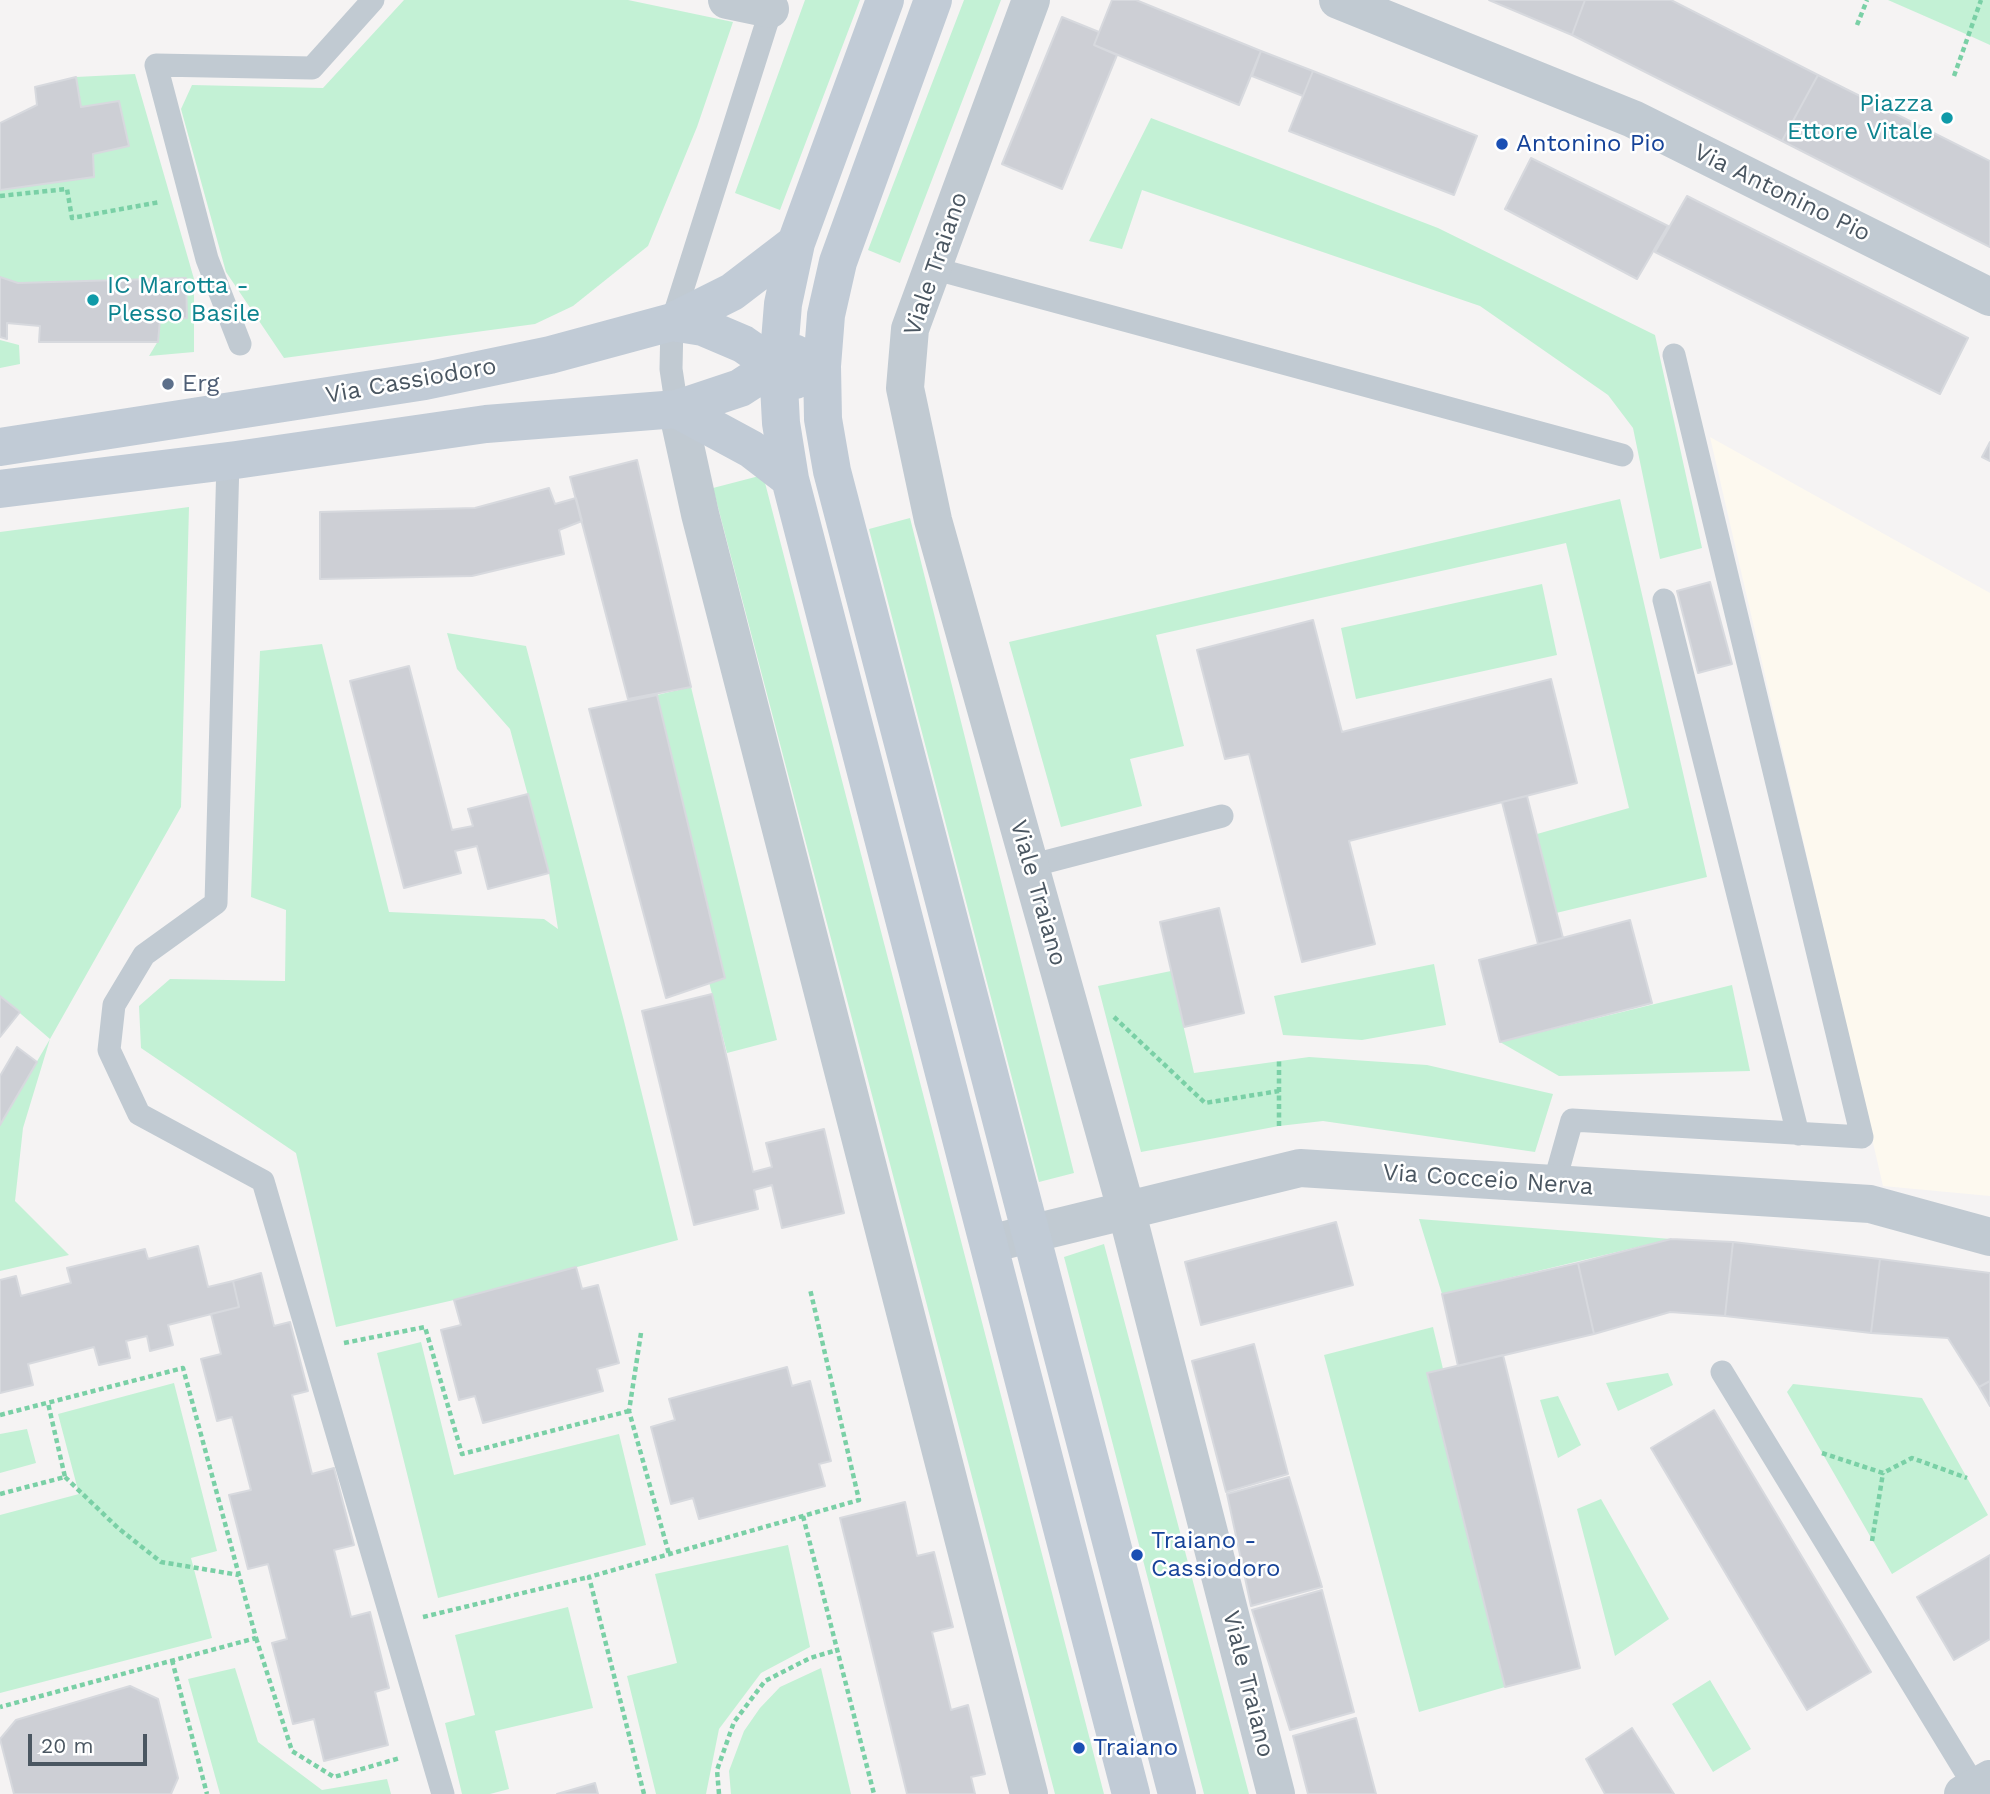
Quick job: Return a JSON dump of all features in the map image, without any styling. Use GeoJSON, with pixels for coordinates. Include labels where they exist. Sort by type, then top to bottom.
{"type":"FeatureCollection","features":[{"type":"Feature","properties":{"kind":"main road"},"geometry":{"type":"LineString","coordinates":[[885,0],[796,243],[783,304],[778,366],[781,423],[790,480],[1131,1794]]}},
{"type":"Feature","properties":{"kind":"main road"},"geometry":{"type":"LineString","coordinates":[[933,0],[838,262],[827,315],[822,366],[823,418],[832,471],[1177,1794]]}},
{"type":"Feature","properties":{"kind":"main road","name":"Via Cassiodoro"},"geometry":{"type":"LineString","coordinates":[[0,447],[425,381],[550,355],[672,322],[732,292],[796,243]]}},
{"type":"Feature","properties":{"kind":"main road","name":"Via Cassiodoro"},"geometry":{"type":"LineString","coordinates":[[0,489],[228,461],[486,424],[677,409],[740,388],[778,366],[814,334],[827,315]]}},
{"type":"Feature","properties":{"kind":"main road"},"geometry":{"type":"LineString","coordinates":[[672,322],[703,327],[743,344],[778,366],[804,390],[823,418]]}},
{"type":"Feature","properties":{"kind":"main road"},"geometry":{"type":"LineString","coordinates":[[677,409],[751,449],[790,480]]}},
{"type":"Feature","properties":{"kind":"street"},"geometry":{"type":"LineString","coordinates":[[727,0],[772,4]]}},
{"type":"Feature","properties":{"kind":"street","name":"Viale Traiano"},"geometry":{"type":"LineString","coordinates":[[1031,0],[910,329],[905,388],[933,520],[1126,1209],[1276,1794]]}},
{"type":"Feature","properties":{"kind":"street","name":"Via Antonino Pio"},"geometry":{"type":"LineString","coordinates":[[1338,0],[1633,119],[1990,296]]}},
{"type":"Feature","properties":{"kind":"street"},"geometry":{"type":"LineString","coordinates":[[677,409],[707,541],[1029,1794]]}},
{"type":"Feature","properties":{"kind":"street","name":"Via Cocceio Nerva"},"geometry":{"type":"LineString","coordinates":[[989,1244],[1300,1168],[1870,1204],[1990,1237]]}},
{"type":"Feature","properties":{"kind":"lane"},"geometry":{"type":"LineString","coordinates":[[240,344],[207,259],[156,65],[312,68],[373,0]]}},
{"type":"Feature","properties":{"kind":"lane"},"geometry":{"type":"LineString","coordinates":[[677,409],[671,369],[672,322],[772,4]]}},
{"type":"Feature","properties":{"kind":"lane"},"geometry":{"type":"LineString","coordinates":[[932,268],[1622,455]]}},
{"type":"Feature","properties":{"kind":"lane"},"geometry":{"type":"LineString","coordinates":[[1554,1184],[1572,1120],[1862,1138],[1674,355]]}},
{"type":"Feature","properties":{"kind":"lane"},"geometry":{"type":"LineString","coordinates":[[228,461],[216,903],[144,955],[114,1005],[109,1050],[139,1114],[263,1181],[443,1794]]}},
{"type":"Feature","properties":{"kind":"lane"},"geometry":{"type":"LineString","coordinates":[[1664,600],[1798,1134]]}},
{"type":"Feature","properties":{"kind":"lane"},"geometry":{"type":"LineString","coordinates":[[1030,866],[1222,816]]}},
{"type":"Feature","properties":{"kind":"lane"},"geometry":{"type":"LineString","coordinates":[[1721,1371],[1976,1786]]}},
{"type":"Feature","properties":{"kind":"path"},"geometry":{"type":"LineString","coordinates":[[1857,25],[1867,0]]}},
{"type":"Feature","properties":{"kind":"path"},"geometry":{"type":"LineString","coordinates":[[1954,76],[1980,0]]}},
{"type":"Feature","properties":{"kind":"path"},"geometry":{"type":"LineString","coordinates":[[0,195],[67,189],[72,218],[190,196]]}},
{"type":"Feature","properties":{"kind":"path"},"geometry":{"type":"LineString","coordinates":[[1112,1015],[1205,1103],[1279,1091]]}},
{"type":"Feature","properties":{"kind":"path"},"geometry":{"type":"LineString","coordinates":[[1279,1061],[1279,1126]]}},
{"type":"Feature","properties":{"kind":"path"},"geometry":{"type":"LineString","coordinates":[[393,1624],[589,1577],[859,1500],[810,1289]]}},
{"type":"Feature","properties":{"kind":"path"},"geometry":{"type":"LineString","coordinates":[[312,1349],[425,1327],[462,1454],[629,1411]]}},
{"type":"Feature","properties":{"kind":"path"},"geometry":{"type":"LineString","coordinates":[[640,1333],[629,1411],[669,1554]]}},
{"type":"Feature","properties":{"kind":"path"},"geometry":{"type":"LineString","coordinates":[[0,1415],[183,1368],[256,1638],[292,1751],[334,1777],[430,1749]]}},
{"type":"Feature","properties":{"kind":"path"},"geometry":{"type":"LineString","coordinates":[[48,1403],[65,1477],[118,1528],[161,1562],[239,1575]]}},
{"type":"Feature","properties":{"kind":"path"},"geometry":{"type":"LineString","coordinates":[[1822,1453],[1883,1473],[1912,1458],[1967,1478]]}},
{"type":"Feature","properties":{"kind":"path"},"geometry":{"type":"LineString","coordinates":[[1872,1541],[1883,1473]]}},
{"type":"Feature","properties":{"kind":"path"},"geometry":{"type":"LineString","coordinates":[[0,1494],[65,1477]]}},
{"type":"Feature","properties":{"kind":"path"},"geometry":{"type":"LineString","coordinates":[[803,1516],[874,1794]]}},
{"type":"Feature","properties":{"kind":"path"},"geometry":{"type":"LineString","coordinates":[[589,1577],[644,1794]]}},
{"type":"Feature","properties":{"kind":"path"},"geometry":{"type":"LineString","coordinates":[[0,1707],[256,1638]]}},
{"type":"Feature","properties":{"kind":"path"},"geometry":{"type":"LineString","coordinates":[[719,1794],[718,1770],[734,1722],[765,1681],[810,1658],[837,1650]]}},
{"type":"Feature","properties":{"kind":"path"},"geometry":{"type":"LineString","coordinates":[[172,1660],[207,1794]]}},
{"type":"Feature","properties":{"kind":"shaded area"},"geometry":{"type":"Polygon","coordinates":[[[1710,437],[1990,593],[1990,1196],[1883,1186],[1710,437]]]}},
{"type":"Feature","properties":{"kind":"green space"},"geometry":{"type":"Polygon","coordinates":[[[404,0],[628,0],[733,22],[697,127],[648,246],[573,306],[535,324],[284,358],[226,272],[181,109],[192,85],[323,88],[404,0]]]}},
{"type":"Feature","properties":{"kind":"green space"},"geometry":{"type":"Polygon","coordinates":[[[805,0],[860,0],[780,210],[735,193],[805,0]]]}},
{"type":"Feature","properties":{"kind":"green space"},"geometry":{"type":"Polygon","coordinates":[[[964,0],[1001,0],[900,263],[868,250],[964,0]]]}},
{"type":"Feature","properties":{"kind":"green space"},"geometry":{"type":"Polygon","coordinates":[[[1888,0],[1990,0],[1990,45],[1968,35],[1888,0]]]}},
{"type":"Feature","properties":{"kind":"green space"},"geometry":{"type":"Polygon","coordinates":[[[135,74],[194,279],[194,352],[149,356],[158,341],[160,320],[187,318],[186,278],[18,283],[0,277],[0,190],[94,177],[93,154],[129,146],[119,101],[81,107],[76,77],[135,74]]]}},
{"type":"Feature","properties":{"kind":"green space"},"geometry":{"type":"Polygon","coordinates":[[[1151,118],[1438,228],[1655,335],[1702,548],[1660,559],[1633,428],[1608,395],[1480,306],[1142,190],[1122,249],[1089,241],[1151,118]]]}},
{"type":"Feature","properties":{"kind":"green space"},"geometry":{"type":"Polygon","coordinates":[[[0,340],[19,345],[20,364],[0,368],[0,340]]]}},
{"type":"Feature","properties":{"kind":"green space"},"geometry":{"type":"Polygon","coordinates":[[[763,475],[1104,1794],[1055,1794],[713,488],[763,475]]]}},
{"type":"Feature","properties":{"kind":"green space"},"geometry":{"type":"Polygon","coordinates":[[[1620,499],[1707,877],[1556,913],[1537,834],[1629,808],[1566,543],[1156,635],[1184,746],[1130,759],[1142,806],[1061,827],[1009,642],[1620,499]]]}},
{"type":"Feature","properties":{"kind":"green space"},"geometry":{"type":"Polygon","coordinates":[[[189,507],[181,807],[50,1039],[0,996],[0,532],[189,507]]]}},
{"type":"Feature","properties":{"kind":"green space"},"geometry":{"type":"Polygon","coordinates":[[[910,518],[1074,1173],[1039,1182],[869,529],[910,518]]]}},
{"type":"Feature","properties":{"kind":"green space"},"geometry":{"type":"Polygon","coordinates":[[[1542,584],[1557,655],[1356,699],[1341,628],[1542,584]]]}},
{"type":"Feature","properties":{"kind":"green space"},"geometry":{"type":"Polygon","coordinates":[[[447,633],[526,646],[678,1240],[454,1300],[336,1327],[296,1153],[141,1048],[139,1006],[170,979],[285,981],[286,910],[251,897],[260,651],[322,644],[389,912],[544,919],[558,929],[549,873],[510,729],[457,669],[447,633]]]}},
{"type":"Feature","properties":{"kind":"green space"},"geometry":{"type":"Polygon","coordinates":[[[691,687],[777,1040],[727,1053],[709,982],[725,978],[657,695],[691,687]]]}},
{"type":"Feature","properties":{"kind":"green space"},"geometry":{"type":"Polygon","coordinates":[[[1434,964],[1446,1025],[1362,1040],[1283,1035],[1274,996],[1434,964]]]}},
{"type":"Feature","properties":{"kind":"green space"},"geometry":{"type":"Polygon","coordinates":[[[1171,971],[1194,1073],[1309,1057],[1427,1065],[1553,1094],[1535,1152],[1323,1121],[1279,1126],[1141,1152],[1098,986],[1171,971]]]}},
{"type":"Feature","properties":{"kind":"green space"},"geometry":{"type":"Polygon","coordinates":[[[1732,985],[1750,1071],[1559,1076],[1500,1042],[1732,985]]]}},
{"type":"Feature","properties":{"kind":"green space"},"geometry":{"type":"Polygon","coordinates":[[[50,1039],[23,1128],[15,1201],[69,1255],[0,1271],[0,1125],[50,1039]]]}},
{"type":"Feature","properties":{"kind":"green space"},"geometry":{"type":"Polygon","coordinates":[[[1419,1219],[1671,1239],[1442,1294],[1419,1219]]]}},
{"type":"Feature","properties":{"kind":"green space"},"geometry":{"type":"Polygon","coordinates":[[[1104,1244],[1249,1794],[1204,1794],[1064,1257],[1104,1244]]]}},
{"type":"Feature","properties":{"kind":"green space"},"geometry":{"type":"Polygon","coordinates":[[[1433,1327],[1443,1369],[1427,1374],[1505,1687],[1419,1712],[1324,1355],[1433,1327]]]}},
{"type":"Feature","properties":{"kind":"green space"},"geometry":{"type":"Polygon","coordinates":[[[421,1342],[454,1475],[619,1434],[646,1545],[438,1598],[377,1353],[421,1342]]]}},
{"type":"Feature","properties":{"kind":"green space"},"geometry":{"type":"Polygon","coordinates":[[[1668,1373],[1673,1385],[1618,1411],[1606,1383],[1668,1373]]]}},
{"type":"Feature","properties":{"kind":"green space"},"geometry":{"type":"Polygon","coordinates":[[[174,1383],[217,1551],[191,1558],[212,1638],[0,1693],[0,1515],[79,1494],[58,1414],[174,1383]]]}},
{"type":"Feature","properties":{"kind":"green space"},"geometry":{"type":"Polygon","coordinates":[[[1793,1384],[1922,1398],[1988,1515],[1892,1574],[1787,1392],[1793,1384]]]}},
{"type":"Feature","properties":{"kind":"green space"},"geometry":{"type":"Polygon","coordinates":[[[1558,1396],[1581,1445],[1558,1458],[1540,1400],[1558,1396]]]}},
{"type":"Feature","properties":{"kind":"green space"},"geometry":{"type":"Polygon","coordinates":[[[27,1429],[36,1463],[0,1473],[0,1434],[27,1429]]]}},
{"type":"Feature","properties":{"kind":"green space"},"geometry":{"type":"Polygon","coordinates":[[[1601,1499],[1669,1619],[1615,1656],[1577,1509],[1601,1499]]]}},
{"type":"Feature","properties":{"kind":"green space"},"geometry":{"type":"Polygon","coordinates":[[[788,1545],[810,1647],[761,1673],[719,1729],[706,1794],[656,1794],[627,1676],[677,1663],[655,1574],[788,1545]]]}},
{"type":"Feature","properties":{"kind":"green space"},"geometry":{"type":"Polygon","coordinates":[[[568,1607],[593,1708],[495,1731],[509,1789],[490,1794],[462,1794],[445,1723],[475,1715],[455,1635],[568,1607]]]}},
{"type":"Feature","properties":{"kind":"green space"},"geometry":{"type":"Polygon","coordinates":[[[235,1668],[258,1742],[322,1790],[387,1779],[391,1794],[220,1794],[188,1679],[235,1668]]]}},
{"type":"Feature","properties":{"kind":"green space"},"geometry":{"type":"Polygon","coordinates":[[[821,1668],[851,1794],[731,1794],[729,1771],[744,1731],[760,1708],[780,1687],[821,1668]]]}},
{"type":"Feature","properties":{"kind":"green space"},"geometry":{"type":"Polygon","coordinates":[[[1710,1680],[1751,1749],[1713,1772],[1672,1704],[1710,1680]]]}},
{"type":"Feature","properties":{"kind":"building"},"geometry":{"type":"Polygon","coordinates":[[[1112,0],[1136,0],[1261,51],[1239,105],[1094,45],[1112,0]]]}},
{"type":"Feature","properties":{"kind":"building"},"geometry":{"type":"Polygon","coordinates":[[[1489,0],[1585,0],[1572,35],[1489,0]]]}},
{"type":"Feature","properties":{"kind":"building"},"geometry":{"type":"Polygon","coordinates":[[[1585,0],[1671,0],[1818,75],[1782,141],[1572,35],[1585,0]]]}},
{"type":"Feature","properties":{"kind":"building"},"geometry":{"type":"Polygon","coordinates":[[[1062,17],[1099,32],[1094,45],[1117,55],[1062,189],[1002,164],[1062,17]]]}},
{"type":"Feature","properties":{"kind":"building"},"geometry":{"type":"Polygon","coordinates":[[[1261,51],[1313,71],[1303,96],[1252,76],[1261,51]]]}},
{"type":"Feature","properties":{"kind":"building"},"geometry":{"type":"Polygon","coordinates":[[[1313,71],[1477,136],[1454,195],[1289,131],[1313,71]]]}},
{"type":"Feature","properties":{"kind":"building"},"geometry":{"type":"Polygon","coordinates":[[[1818,75],[1990,161],[1990,247],[1782,141],[1818,75]]]}},
{"type":"Feature","properties":{"kind":"building"},"geometry":{"type":"Polygon","coordinates":[[[76,77],[81,107],[119,101],[129,146],[93,154],[94,177],[0,190],[0,123],[37,105],[35,87],[76,77]]]}},
{"type":"Feature","properties":{"kind":"building"},"geometry":{"type":"Polygon","coordinates":[[[1531,158],[1668,226],[1637,279],[1505,209],[1531,158]]]}},
{"type":"Feature","properties":{"kind":"building"},"geometry":{"type":"Polygon","coordinates":[[[1687,196],[1968,338],[1940,394],[1655,252],[1687,196]]]}},
{"type":"Feature","properties":{"kind":"building","name":"IC Marotta - Plesso Basile"},"geometry":{"type":"Polygon","coordinates":[[[0,277],[18,283],[186,278],[187,318],[160,320],[158,342],[39,342],[40,326],[7,323],[7,339],[0,337],[0,277]]]}},
{"type":"Feature","properties":{"kind":"building"},"geometry":{"type":"Polygon","coordinates":[[[1990,442],[1990,461],[1982,457],[1990,442]]]}},
{"type":"Feature","properties":{"kind":"building"},"geometry":{"type":"Polygon","coordinates":[[[637,460],[691,687],[628,699],[570,477],[637,460]]]}},
{"type":"Feature","properties":{"kind":"building"},"geometry":{"type":"Polygon","coordinates":[[[549,488],[555,504],[576,498],[582,521],[559,530],[564,554],[472,576],[320,579],[320,512],[475,508],[549,488]]]}},
{"type":"Feature","properties":{"kind":"building"},"geometry":{"type":"Polygon","coordinates":[[[1710,582],[1732,664],[1698,673],[1677,591],[1710,582]]]}},
{"type":"Feature","properties":{"kind":"building"},"geometry":{"type":"Polygon","coordinates":[[[1313,620],[1342,732],[1551,679],[1577,783],[1349,841],[1375,944],[1302,962],[1249,754],[1225,759],[1197,650],[1313,620]]]}},
{"type":"Feature","properties":{"kind":"building"},"geometry":{"type":"Polygon","coordinates":[[[409,666],[452,830],[473,826],[468,809],[528,794],[549,873],[488,889],[477,846],[455,851],[461,873],[404,888],[350,681],[409,666]]]}},
{"type":"Feature","properties":{"kind":"building"},"geometry":{"type":"Polygon","coordinates":[[[657,695],[725,978],[666,998],[589,709],[657,695]]]}},
{"type":"Feature","properties":{"kind":"building"},"geometry":{"type":"Polygon","coordinates":[[[1527,796],[1563,938],[1538,944],[1502,802],[1527,796]]]}},
{"type":"Feature","properties":{"kind":"building"},"geometry":{"type":"Polygon","coordinates":[[[1219,908],[1244,1013],[1184,1027],[1160,922],[1219,908]]]}},
{"type":"Feature","properties":{"kind":"building"},"geometry":{"type":"Polygon","coordinates":[[[1630,920],[1652,1003],[1500,1042],[1479,960],[1630,920]]]}},
{"type":"Feature","properties":{"kind":"building"},"geometry":{"type":"Polygon","coordinates":[[[712,994],[753,1172],[772,1167],[766,1143],[824,1129],[844,1213],[782,1228],[772,1185],[754,1190],[758,1209],[694,1225],[642,1011],[712,994]]]}},
{"type":"Feature","properties":{"kind":"building"},"geometry":{"type":"Polygon","coordinates":[[[0,996],[20,1012],[0,1037],[0,996]]]}},
{"type":"Feature","properties":{"kind":"building"},"geometry":{"type":"Polygon","coordinates":[[[17,1047],[37,1062],[0,1125],[0,1076],[17,1047]]]}},
{"type":"Feature","properties":{"kind":"building"},"geometry":{"type":"Polygon","coordinates":[[[1336,1222],[1353,1285],[1201,1325],[1185,1262],[1336,1222]]]}},
{"type":"Feature","properties":{"kind":"building"},"geometry":{"type":"Polygon","coordinates":[[[1671,1239],[1733,1242],[1725,1316],[1670,1312],[1594,1334],[1578,1263],[1671,1239]]]}},
{"type":"Feature","properties":{"kind":"building"},"geometry":{"type":"Polygon","coordinates":[[[1733,1242],[1880,1259],[1871,1333],[1725,1316],[1733,1242]]]}},
{"type":"Feature","properties":{"kind":"building"},"geometry":{"type":"Polygon","coordinates":[[[198,1246],[208,1287],[233,1281],[239,1307],[168,1325],[173,1345],[150,1351],[147,1336],[126,1341],[130,1358],[99,1365],[94,1347],[28,1364],[33,1385],[0,1393],[0,1280],[16,1276],[21,1296],[71,1283],[67,1268],[145,1249],[148,1259],[198,1246]]]}},
{"type":"Feature","properties":{"kind":"building"},"geometry":{"type":"Polygon","coordinates":[[[1880,1259],[1990,1273],[1990,1381],[1979,1387],[1948,1338],[1871,1333],[1880,1259]]]}},
{"type":"Feature","properties":{"kind":"building"},"geometry":{"type":"Polygon","coordinates":[[[1578,1263],[1594,1334],[1458,1366],[1442,1294],[1578,1263]]]}},
{"type":"Feature","properties":{"kind":"building"},"geometry":{"type":"Polygon","coordinates":[[[576,1267],[582,1289],[598,1285],[619,1363],[597,1369],[603,1391],[483,1423],[475,1396],[459,1400],[441,1330],[461,1325],[454,1300],[576,1267]]]}},
{"type":"Feature","properties":{"kind":"building"},"geometry":{"type":"Polygon","coordinates":[[[261,1273],[274,1326],[290,1322],[308,1391],[292,1395],[312,1474],[334,1468],[354,1545],[334,1550],[351,1617],[370,1612],[389,1688],[375,1692],[388,1745],[324,1761],[314,1719],[293,1724],[272,1643],[287,1639],[268,1564],[248,1569],[229,1495],[251,1490],[232,1417],[217,1421],[201,1359],[221,1354],[211,1314],[239,1307],[233,1281],[261,1273]]]}},
{"type":"Feature","properties":{"kind":"building"},"geometry":{"type":"Polygon","coordinates":[[[1254,1344],[1288,1474],[1226,1492],[1192,1361],[1254,1344]]]}},
{"type":"Feature","properties":{"kind":"building"},"geometry":{"type":"Polygon","coordinates":[[[1503,1355],[1580,1668],[1505,1687],[1427,1373],[1503,1355]]]}},
{"type":"Feature","properties":{"kind":"building"},"geometry":{"type":"Polygon","coordinates":[[[787,1367],[792,1386],[810,1381],[831,1461],[819,1464],[825,1486],[699,1519],[693,1498],[671,1504],[651,1427],[675,1420],[669,1399],[787,1367]]]}},
{"type":"Feature","properties":{"kind":"building"},"geometry":{"type":"Polygon","coordinates":[[[1990,1381],[1990,1406],[1979,1387],[1990,1381]]]}},
{"type":"Feature","properties":{"kind":"building"},"geometry":{"type":"Polygon","coordinates":[[[1714,1410],[1871,1672],[1807,1710],[1651,1448],[1714,1410]]]}},
{"type":"Feature","properties":{"kind":"building"},"geometry":{"type":"Polygon","coordinates":[[[1289,1477],[1322,1587],[1251,1606],[1227,1494],[1289,1477]]]}},
{"type":"Feature","properties":{"kind":"building"},"geometry":{"type":"Polygon","coordinates":[[[905,1502],[917,1556],[934,1552],[953,1627],[932,1632],[951,1710],[968,1705],[985,1774],[971,1777],[975,1794],[907,1794],[840,1518],[905,1502]]]}},
{"type":"Feature","properties":{"kind":"building"},"geometry":{"type":"Polygon","coordinates":[[[1990,1555],[1990,1639],[1954,1660],[1917,1597],[1990,1555]]]}},
{"type":"Feature","properties":{"kind":"building"},"geometry":{"type":"Polygon","coordinates":[[[1322,1590],[1354,1712],[1290,1730],[1252,1610],[1322,1590]]]}},
{"type":"Feature","properties":{"kind":"building"},"geometry":{"type":"Polygon","coordinates":[[[130,1686],[158,1699],[178,1778],[171,1794],[14,1794],[0,1739],[16,1720],[130,1686]]]}},
{"type":"Feature","properties":{"kind":"building"},"geometry":{"type":"Polygon","coordinates":[[[1356,1718],[1376,1794],[1308,1794],[1293,1736],[1356,1718]]]}},
{"type":"Feature","properties":{"kind":"building"},"geometry":{"type":"Polygon","coordinates":[[[1632,1728],[1674,1794],[1605,1794],[1586,1759],[1632,1728]]]}},
{"type":"Feature","properties":{"kind":"building"},"geometry":{"type":"Polygon","coordinates":[[[595,1783],[598,1794],[557,1794],[595,1783]]]}},
{"type":"Feature","properties":{"kind":"place","name":"Piazza Ettore Vitale"},"geometry":{"type":"Point","coordinates":[1947,118]}},
{"type":"Feature","properties":{"kind":"place","name":"Antonino Pio"},"geometry":{"type":"Point","coordinates":[1502,144]}},
{"type":"Feature","properties":{"kind":"place","name":"IC Marotta - Plesso Basile"},"geometry":{"type":"Point","coordinates":[93,300]}},
{"type":"Feature","properties":{"kind":"place","name":"Erg"},"geometry":{"type":"Point","coordinates":[168,384]}},
{"type":"Feature","properties":{"kind":"place","name":"Traiano - Cassiodoro"},"geometry":{"type":"Point","coordinates":[1137,1555]}},
{"type":"Feature","properties":{"kind":"place","name":"Traiano"},"geometry":{"type":"Point","coordinates":[1079,1748]}}]}
